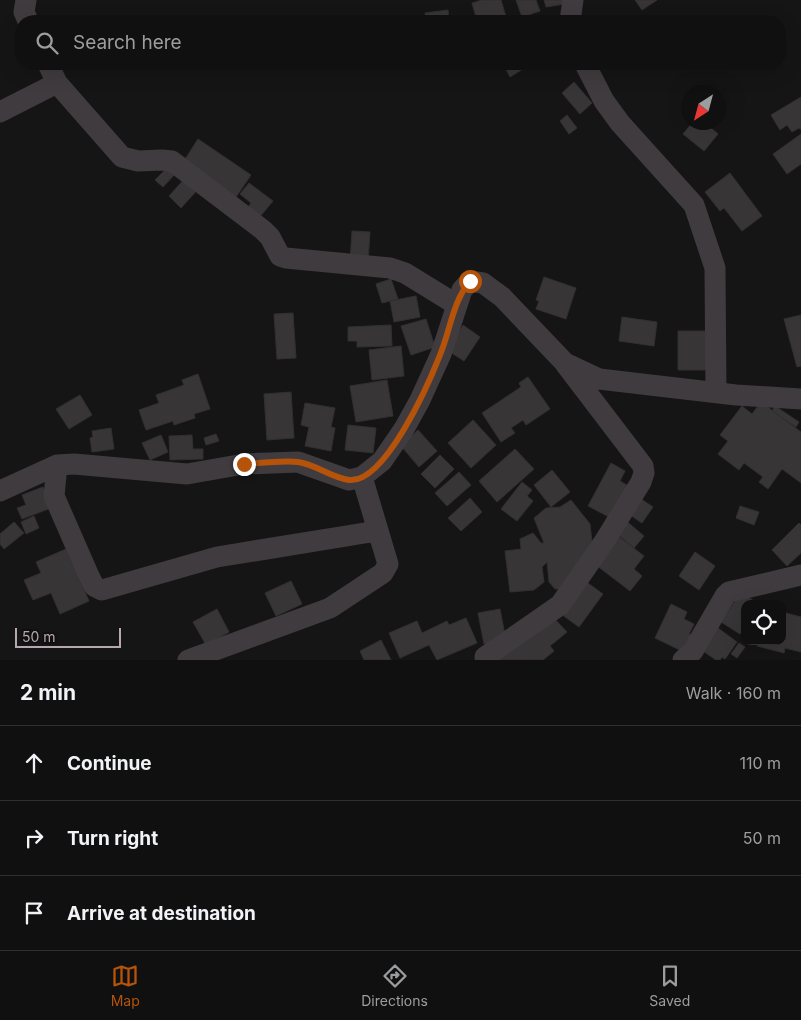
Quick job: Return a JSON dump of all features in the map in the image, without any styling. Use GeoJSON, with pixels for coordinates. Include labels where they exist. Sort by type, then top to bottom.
{"type":"FeatureCollection","features":[{"type":"Feature","properties":{"kind":"street"},"geometry":{"type":"LineString","coordinates":[[25,15],[26,0]]}},
{"type":"Feature","properties":{"kind":"street"},"geometry":{"type":"LineString","coordinates":[[571,15],[573,0]]}},
{"type":"Feature","properties":{"kind":"street"},"geometry":{"type":"LineString","coordinates":[[51,70],[57,83],[122,157],[138,161],[162,160],[172,162],[263,230],[270,237],[280,256],[390,268],[405,273],[457,305]]}},
{"type":"Feature","properties":{"kind":"street"},"geometry":{"type":"LineString","coordinates":[[588,70],[604,102],[620,123],[694,205],[715,268],[716,392]]}},
{"type":"Feature","properties":{"kind":"street"},"geometry":{"type":"LineString","coordinates":[[0,112],[57,83]]}},
{"type":"Feature","properties":{"kind":"street"},"geometry":{"type":"LineString","coordinates":[[0,490],[57,466],[74,464],[187,474],[244,464],[298,462],[349,480],[362,477],[382,461],[408,422],[440,354],[462,290],[470,281],[483,284],[502,297],[565,363],[643,466],[644,473],[641,482],[604,542],[560,605],[483,659]]}},
{"type":"Feature","properties":{"kind":"street"},"geometry":{"type":"LineString","coordinates":[[565,363],[600,379],[801,399]]}},
{"type":"Feature","properties":{"kind":"street"},"geometry":{"type":"LineString","coordinates":[[57,466],[54,496],[94,586],[102,590],[217,558],[377,531]]}},
{"type":"Feature","properties":{"kind":"street"},"geometry":{"type":"LineString","coordinates":[[188,660],[330,608],[383,573],[388,564],[362,477]]}},
{"type":"Feature","properties":{"kind":"street"},"geometry":{"type":"LineString","coordinates":[[683,660],[693,651],[725,596],[730,592],[801,575]]}},
{"type":"Feature","properties":{"kind":"building"},"geometry":{"type":"Polygon","coordinates":[[[482,0],[501,0],[506,15],[475,15],[472,3],[482,0]]]}},
{"type":"Feature","properties":{"kind":"building"},"geometry":{"type":"Polygon","coordinates":[[[516,0],[536,0],[540,11],[521,15],[516,0]]]}},
{"type":"Feature","properties":{"kind":"building"},"geometry":{"type":"Polygon","coordinates":[[[544,0],[571,0],[571,3],[546,7],[544,0]]]}},
{"type":"Feature","properties":{"kind":"building"},"geometry":{"type":"Polygon","coordinates":[[[635,0],[657,0],[642,10],[635,0]]]}},
{"type":"Feature","properties":{"kind":"building"},"geometry":{"type":"Polygon","coordinates":[[[448,10],[448,15],[425,15],[425,13],[448,10]]]}},
{"type":"Feature","properties":{"kind":"building"},"geometry":{"type":"Polygon","coordinates":[[[506,70],[521,70],[510,77],[506,70]]]}},
{"type":"Feature","properties":{"kind":"building"},"geometry":{"type":"Polygon","coordinates":[[[574,82],[592,103],[580,114],[562,93],[574,82]]]}},
{"type":"Feature","properties":{"kind":"building"},"geometry":{"type":"Polygon","coordinates":[[[801,97],[801,129],[799,128],[792,132],[787,125],[780,130],[771,115],[801,97]]]}},
{"type":"Feature","properties":{"kind":"building"},"geometry":{"type":"Polygon","coordinates":[[[567,115],[577,128],[569,134],[560,121],[567,115]]]}},
{"type":"Feature","properties":{"kind":"building"},"geometry":{"type":"Polygon","coordinates":[[[686,130],[713,130],[718,134],[704,151],[683,134],[686,130]]]}},
{"type":"Feature","properties":{"kind":"building"},"geometry":{"type":"Polygon","coordinates":[[[801,134],[801,164],[787,174],[773,154],[801,134]]]}},
{"type":"Feature","properties":{"kind":"building"},"geometry":{"type":"Polygon","coordinates":[[[198,139],[251,175],[236,197],[184,161],[198,139]]]}},
{"type":"Feature","properties":{"kind":"building"},"geometry":{"type":"Polygon","coordinates":[[[169,166],[176,173],[163,187],[155,180],[169,166]]]}},
{"type":"Feature","properties":{"kind":"building"},"geometry":{"type":"Polygon","coordinates":[[[730,173],[762,216],[742,231],[724,208],[720,211],[705,192],[730,173]]]}},
{"type":"Feature","properties":{"kind":"building"},"geometry":{"type":"Polygon","coordinates":[[[187,176],[200,187],[181,208],[169,196],[187,176]]]}},
{"type":"Feature","properties":{"kind":"building"},"geometry":{"type":"Polygon","coordinates":[[[249,183],[273,201],[258,219],[246,210],[251,203],[240,194],[249,183]]]}},
{"type":"Feature","properties":{"kind":"building"},"geometry":{"type":"Polygon","coordinates":[[[352,231],[370,232],[368,262],[350,261],[352,231]]]}},
{"type":"Feature","properties":{"kind":"building"},"geometry":{"type":"Polygon","coordinates":[[[544,277],[576,288],[566,319],[536,309],[539,301],[536,300],[544,277]]]}},
{"type":"Feature","properties":{"kind":"building"},"geometry":{"type":"Polygon","coordinates":[[[391,279],[398,299],[382,303],[376,284],[391,279]]]}},
{"type":"Feature","properties":{"kind":"building"},"geometry":{"type":"Polygon","coordinates":[[[416,296],[420,317],[394,322],[390,301],[416,296]]]}},
{"type":"Feature","properties":{"kind":"building"},"geometry":{"type":"Polygon","coordinates":[[[293,313],[296,358],[277,359],[274,314],[293,313]]]}},
{"type":"Feature","properties":{"kind":"building"},"geometry":{"type":"Polygon","coordinates":[[[801,315],[801,366],[797,367],[784,319],[801,315]]]}},
{"type":"Feature","properties":{"kind":"building"},"geometry":{"type":"Polygon","coordinates":[[[622,317],[657,322],[654,346],[619,341],[622,317]]]}},
{"type":"Feature","properties":{"kind":"building"},"geometry":{"type":"Polygon","coordinates":[[[426,319],[435,347],[411,355],[401,326],[426,319]]]}},
{"type":"Feature","properties":{"kind":"building"},"geometry":{"type":"Polygon","coordinates":[[[391,325],[392,346],[357,347],[357,341],[348,341],[348,327],[391,325]]]}},
{"type":"Feature","properties":{"kind":"building"},"geometry":{"type":"Polygon","coordinates":[[[463,325],[480,337],[464,361],[447,350],[463,325]]]}},
{"type":"Feature","properties":{"kind":"building"},"geometry":{"type":"Polygon","coordinates":[[[678,331],[710,331],[711,370],[678,370],[678,331]]]}},
{"type":"Feature","properties":{"kind":"building"},"geometry":{"type":"Polygon","coordinates":[[[401,346],[404,376],[372,380],[369,350],[401,346]]]}},
{"type":"Feature","properties":{"kind":"building"},"geometry":{"type":"Polygon","coordinates":[[[198,374],[210,409],[194,414],[195,418],[174,425],[173,421],[146,430],[139,410],[159,403],[156,395],[184,385],[182,380],[198,374]]]}},
{"type":"Feature","properties":{"kind":"building"},"geometry":{"type":"Polygon","coordinates":[[[528,377],[550,409],[526,425],[523,420],[511,428],[515,433],[501,442],[482,413],[521,387],[519,383],[528,377]]]}},
{"type":"Feature","properties":{"kind":"building"},"geometry":{"type":"Polygon","coordinates":[[[387,380],[393,416],[356,422],[350,386],[387,380]]]}},
{"type":"Feature","properties":{"kind":"building"},"geometry":{"type":"Polygon","coordinates":[[[291,392],[294,438],[267,440],[264,394],[291,392]]]}},
{"type":"Feature","properties":{"kind":"building"},"geometry":{"type":"Polygon","coordinates":[[[80,395],[92,415],[69,429],[56,409],[80,395]]]}},
{"type":"Feature","properties":{"kind":"building"},"geometry":{"type":"Polygon","coordinates":[[[761,402],[801,432],[801,483],[782,469],[768,489],[759,482],[763,477],[744,463],[739,470],[718,454],[728,441],[720,435],[742,406],[752,414],[761,402]]]}},
{"type":"Feature","properties":{"kind":"building"},"geometry":{"type":"Polygon","coordinates":[[[305,403],[335,408],[331,427],[335,428],[331,451],[305,446],[309,427],[301,425],[305,403]]]}},
{"type":"Feature","properties":{"kind":"building"},"geometry":{"type":"Polygon","coordinates":[[[775,406],[799,422],[796,427],[772,411],[775,406]]]}},
{"type":"Feature","properties":{"kind":"building"},"geometry":{"type":"Polygon","coordinates":[[[473,420],[496,445],[471,468],[448,443],[473,420]]]}},
{"type":"Feature","properties":{"kind":"building"},"geometry":{"type":"Polygon","coordinates":[[[348,425],[376,428],[373,453],[345,450],[348,425]]]}},
{"type":"Feature","properties":{"kind":"building"},"geometry":{"type":"Polygon","coordinates":[[[111,428],[114,449],[92,452],[90,438],[93,437],[92,431],[111,428]]]}},
{"type":"Feature","properties":{"kind":"building"},"geometry":{"type":"Polygon","coordinates":[[[418,430],[437,451],[419,467],[401,446],[418,430]]]}},
{"type":"Feature","properties":{"kind":"building"},"geometry":{"type":"Polygon","coordinates":[[[216,434],[219,441],[206,445],[204,438],[216,434]]]}},
{"type":"Feature","properties":{"kind":"building"},"geometry":{"type":"Polygon","coordinates":[[[161,435],[168,452],[150,460],[142,443],[161,435]]]}},
{"type":"Feature","properties":{"kind":"building"},"geometry":{"type":"Polygon","coordinates":[[[192,435],[193,449],[203,449],[203,459],[170,460],[169,436],[192,435]]]}},
{"type":"Feature","properties":{"kind":"building"},"geometry":{"type":"Polygon","coordinates":[[[515,449],[534,469],[497,502],[479,481],[515,449]]]}},
{"type":"Feature","properties":{"kind":"building"},"geometry":{"type":"Polygon","coordinates":[[[440,455],[454,469],[435,488],[421,474],[440,455]]]}},
{"type":"Feature","properties":{"kind":"building"},"geometry":{"type":"Polygon","coordinates":[[[611,463],[625,471],[620,481],[630,487],[613,519],[588,506],[611,463]]]}},
{"type":"Feature","properties":{"kind":"building"},"geometry":{"type":"Polygon","coordinates":[[[552,470],[570,492],[551,507],[534,485],[552,470]]]}},
{"type":"Feature","properties":{"kind":"building"},"geometry":{"type":"Polygon","coordinates":[[[459,472],[471,485],[447,506],[435,493],[459,472]]]}},
{"type":"Feature","properties":{"kind":"building"},"geometry":{"type":"Polygon","coordinates":[[[522,482],[532,490],[527,496],[533,501],[517,521],[501,509],[522,482]]]}},
{"type":"Feature","properties":{"kind":"building"},"geometry":{"type":"Polygon","coordinates":[[[43,487],[51,508],[22,519],[17,508],[26,505],[22,495],[43,487]]]}},
{"type":"Feature","properties":{"kind":"building"},"geometry":{"type":"Polygon","coordinates":[[[638,497],[653,507],[642,523],[627,513],[638,497]]]}},
{"type":"Feature","properties":{"kind":"building"},"geometry":{"type":"Polygon","coordinates":[[[470,498],[482,512],[461,531],[448,518],[470,498]]]}},
{"type":"Feature","properties":{"kind":"building"},"geometry":{"type":"Polygon","coordinates":[[[571,500],[590,524],[593,551],[562,589],[555,589],[549,582],[547,562],[542,567],[544,582],[534,590],[510,592],[505,551],[521,549],[520,539],[533,533],[541,543],[544,543],[534,518],[546,508],[560,507],[571,500]]]}},
{"type":"Feature","properties":{"kind":"building"},"geometry":{"type":"Polygon","coordinates":[[[740,506],[759,512],[754,525],[736,518],[740,506]]]}},
{"type":"Feature","properties":{"kind":"building"},"geometry":{"type":"Polygon","coordinates":[[[34,516],[39,528],[26,534],[21,522],[34,516]]]}},
{"type":"Feature","properties":{"kind":"building"},"geometry":{"type":"Polygon","coordinates":[[[625,520],[644,536],[634,548],[615,532],[625,520]]]}},
{"type":"Feature","properties":{"kind":"building"},"geometry":{"type":"Polygon","coordinates":[[[14,522],[24,533],[4,549],[0,544],[0,534],[14,522]]]}},
{"type":"Feature","properties":{"kind":"building"},"geometry":{"type":"Polygon","coordinates":[[[799,523],[801,525],[801,553],[787,566],[772,550],[799,523]]]}},
{"type":"Feature","properties":{"kind":"building"},"geometry":{"type":"Polygon","coordinates":[[[618,536],[644,556],[634,569],[642,576],[630,591],[596,565],[618,536]]]}},
{"type":"Feature","properties":{"kind":"building"},"geometry":{"type":"Polygon","coordinates":[[[66,549],[89,601],[60,614],[51,593],[33,600],[24,580],[41,573],[36,562],[66,549]]]}},
{"type":"Feature","properties":{"kind":"building"},"geometry":{"type":"Polygon","coordinates":[[[695,552],[715,566],[699,590],[679,576],[695,552]]]}},
{"type":"Feature","properties":{"kind":"building"},"geometry":{"type":"Polygon","coordinates":[[[291,581],[302,604],[276,616],[265,593],[291,581]]]}},
{"type":"Feature","properties":{"kind":"building"},"geometry":{"type":"Polygon","coordinates":[[[585,581],[603,594],[579,627],[561,614],[585,581]]]}},
{"type":"Feature","properties":{"kind":"building"},"geometry":{"type":"Polygon","coordinates":[[[741,592],[752,600],[741,600],[740,634],[721,622],[741,592]]]}},
{"type":"Feature","properties":{"kind":"building"},"geometry":{"type":"Polygon","coordinates":[[[671,604],[687,612],[684,619],[694,624],[689,634],[692,635],[684,652],[655,638],[671,604]]]}},
{"type":"Feature","properties":{"kind":"building"},"geometry":{"type":"Polygon","coordinates":[[[217,609],[229,632],[206,645],[193,622],[217,609]]]}},
{"type":"Feature","properties":{"kind":"building"},"geometry":{"type":"Polygon","coordinates":[[[500,609],[506,640],[484,644],[478,613],[500,609]]]}},
{"type":"Feature","properties":{"kind":"building"},"geometry":{"type":"Polygon","coordinates":[[[786,613],[801,617],[801,652],[785,648],[784,653],[757,646],[786,645],[786,613]]]}},
{"type":"Feature","properties":{"kind":"building"},"geometry":{"type":"Polygon","coordinates":[[[550,614],[567,632],[550,646],[554,651],[543,660],[498,660],[550,614]]]}},
{"type":"Feature","properties":{"kind":"building"},"geometry":{"type":"Polygon","coordinates":[[[466,618],[477,643],[437,660],[429,645],[400,658],[389,633],[417,621],[422,633],[447,621],[449,625],[466,618]]]}},
{"type":"Feature","properties":{"kind":"building"},"geometry":{"type":"Polygon","coordinates":[[[718,628],[737,642],[725,659],[722,657],[720,660],[716,660],[703,651],[718,628]]]}},
{"type":"Feature","properties":{"kind":"building"},"geometry":{"type":"Polygon","coordinates":[[[381,640],[391,660],[364,660],[360,651],[381,640]]]}},
{"type":"Feature","properties":{"kind":"building"},"geometry":{"type":"Polygon","coordinates":[[[739,643],[745,647],[737,658],[731,654],[739,643]]]}},
{"type":"Feature","properties":{"kind":"route"},"geometry":{"type":"LineString","coordinates":[[244,464],[298,462],[349,480],[362,477],[382,461],[420,400],[440,354],[462,290],[470,281]]}}]}
